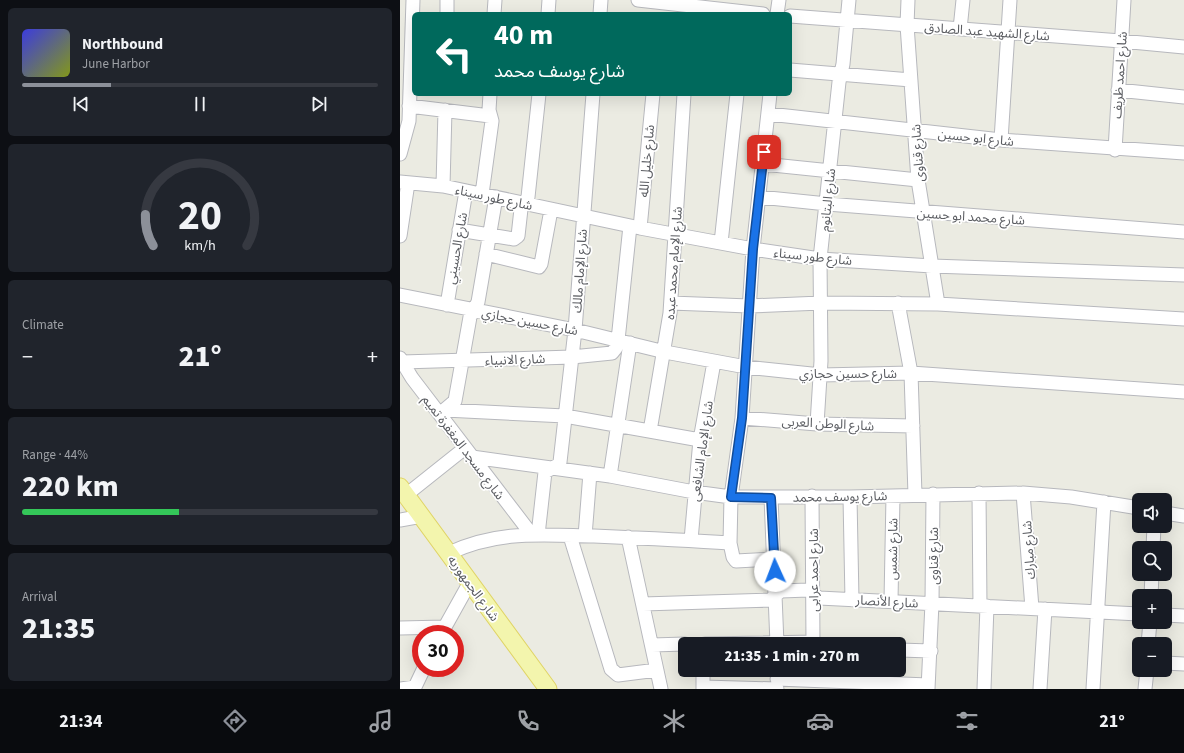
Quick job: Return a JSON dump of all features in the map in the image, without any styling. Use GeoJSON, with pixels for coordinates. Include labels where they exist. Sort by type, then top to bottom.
{"type":"FeatureCollection","features":[{"type":"Feature","properties":{"kind":"main road","name":"شارع الجمهوريه"},"geometry":{"type":"LineString","coordinates":[[403,491],[470,582],[542,686]]}},
{"type":"Feature","properties":{"kind":"street"},"geometry":{"type":"LineString","coordinates":[[413,0],[413,12]]}},
{"type":"Feature","properties":{"kind":"street"},"geometry":{"type":"LineString","coordinates":[[447,0],[447,12]]}},
{"type":"Feature","properties":{"kind":"street"},"geometry":{"type":"LineString","coordinates":[[494,12],[495,0]]}},
{"type":"Feature","properties":{"kind":"street"},"geometry":{"type":"LineString","coordinates":[[548,12],[550,0]]}},
{"type":"Feature","properties":{"kind":"street"},"geometry":{"type":"LineString","coordinates":[[600,12],[601,0]]}},
{"type":"Feature","properties":{"kind":"street"},"geometry":{"type":"LineString","coordinates":[[638,0],[661,8],[691,7],[737,12]]}},
{"type":"Feature","properties":{"kind":"street"},"geometry":{"type":"LineString","coordinates":[[777,12],[779,0]]}},
{"type":"Feature","properties":{"kind":"street","name":"شارع البتانوم"},"geometry":{"type":"LineString","coordinates":[[817,424],[821,375],[820,259],[849,0]]}},
{"type":"Feature","properties":{"kind":"street","name":"شارع قناوى"},"geometry":{"type":"LineString","coordinates":[[908,0],[907,25],[918,180],[938,304]]}},
{"type":"Feature","properties":{"kind":"street"},"geometry":{"type":"LineString","coordinates":[[960,29],[963,0]]}},
{"type":"Feature","properties":{"kind":"street"},"geometry":{"type":"LineString","coordinates":[[1001,140],[1010,0]]}},
{"type":"Feature","properties":{"kind":"street","name":"شارع احمد ظريف"},"geometry":{"type":"LineString","coordinates":[[1114,150],[1124,0]]}},
{"type":"Feature","properties":{"kind":"street","name":"شارع الشهيد عبد الصادق"},"geometry":{"type":"LineString","coordinates":[[792,16],[1184,47]]}},
{"type":"Feature","properties":{"kind":"street"},"geometry":{"type":"LineString","coordinates":[[400,154],[404,126],[409,106],[412,26]]}},
{"type":"Feature","properties":{"kind":"street"},"geometry":{"type":"LineString","coordinates":[[792,70],[911,80]]}},
{"type":"Feature","properties":{"kind":"street"},"geometry":{"type":"LineString","coordinates":[[1118,90],[1184,97]]}},
{"type":"Feature","properties":{"kind":"street"},"geometry":{"type":"LineString","coordinates":[[482,194],[492,121],[489,110],[490,96]]}},
{"type":"Feature","properties":{"kind":"street"},"geometry":{"type":"LineString","coordinates":[[459,230],[489,236],[514,239],[517,237],[521,209],[528,197],[539,96]]}},
{"type":"Feature","properties":{"kind":"street","name":"شارع الإمام مالك"},"geometry":{"type":"LineString","coordinates":[[535,535],[545,472],[558,465],[560,462],[575,330],[593,96]]}},
{"type":"Feature","properties":{"kind":"street","name":"شارع خليل الله"},"geometry":{"type":"LineString","coordinates":[[610,476],[618,425],[635,227],[653,96]]}},
{"type":"Feature","properties":{"kind":"street","name":"شارع الإمام محمد عبده"},"geometry":{"type":"LineString","coordinates":[[650,431],[665,352],[671,303],[684,96]]}},
{"type":"Feature","properties":{"kind":"street"},"geometry":{"type":"LineString","coordinates":[[721,243],[737,96]]}},
{"type":"Feature","properties":{"kind":"street"},"geometry":{"type":"LineString","coordinates":[[770,96],[753,249],[742,418],[731,497],[730,543],[733,557],[736,561],[775,559]]}},
{"type":"Feature","properties":{"kind":"street"},"geometry":{"type":"LineString","coordinates":[[409,106],[490,116]]}},
{"type":"Feature","properties":{"kind":"street"},"geometry":{"type":"LineString","coordinates":[[443,186],[444,110]]}},
{"type":"Feature","properties":{"kind":"street","name":"شارع ابو حسين"},"geometry":{"type":"LineString","coordinates":[[769,114],[1001,140],[1114,150],[1184,153]]}},
{"type":"Feature","properties":{"kind":"street"},"geometry":{"type":"LineString","coordinates":[[763,164],[918,180]]}},
{"type":"Feature","properties":{"kind":"street"},"geometry":{"type":"LineString","coordinates":[[400,236],[404,182]]}},
{"type":"Feature","properties":{"kind":"street","name":"شارع طور سيناء"},"geometry":{"type":"LineString","coordinates":[[404,182],[443,186],[583,217],[753,249],[820,259],[932,266],[1184,275]]}},
{"type":"Feature","properties":{"kind":"street","name":"شارع الحسيني"},"geometry":{"type":"LineString","coordinates":[[447,305],[466,191]]}},
{"type":"Feature","properties":{"kind":"street"},"geometry":{"type":"LineString","coordinates":[[442,412],[454,401],[470,317],[478,302],[496,197]]}},
{"type":"Feature","properties":{"kind":"street","name":"شارع محمد ابو حسين"},"geometry":{"type":"LineString","coordinates":[[759,197],[923,212],[1184,232]]}},
{"type":"Feature","properties":{"kind":"street"},"geometry":{"type":"LineString","coordinates":[[486,254],[539,267],[541,264],[551,210]]}},
{"type":"Feature","properties":{"kind":"street","name":"شارع حسين حجازي"},"geometry":{"type":"LineString","coordinates":[[400,295],[575,330],[665,352],[746,367],[821,375],[911,373],[1184,392]]}},
{"type":"Feature","properties":{"kind":"street"},"geometry":{"type":"LineString","coordinates":[[671,303],[750,306],[821,303],[938,304],[1184,319]]}},
{"type":"Feature","properties":{"kind":"street"},"geometry":{"type":"LineString","coordinates":[[898,303],[911,373],[915,495]]}},
{"type":"Feature","properties":{"kind":"street","name":"شارع الانبياء"},"geometry":{"type":"LineString","coordinates":[[401,360],[462,361],[572,357],[612,353],[624,342]]}},
{"type":"Feature","properties":{"kind":"street","name":"شارع مسجد المغفرة تميم"},"geometry":{"type":"LineString","coordinates":[[401,360],[442,412],[468,452],[535,535]]}},
{"type":"Feature","properties":{"kind":"street","name":"شارع الإمام الشافعى"},"geometry":{"type":"LineString","coordinates":[[691,540],[694,492],[700,440],[714,362]]}},
{"type":"Feature","properties":{"kind":"street"},"geometry":{"type":"LineString","coordinates":[[442,412],[565,416],[700,440]]}},
{"type":"Feature","properties":{"kind":"street","name":"شارع الوطن العربى"},"geometry":{"type":"LineString","coordinates":[[742,418],[817,424],[913,426]]}},
{"type":"Feature","properties":{"kind":"street"},"geometry":{"type":"LineString","coordinates":[[403,491],[468,452]]}},
{"type":"Feature","properties":{"kind":"street","name":"شارع يوسف محمد"},"geometry":{"type":"LineString","coordinates":[[468,452],[552,468],[610,476],[694,492],[731,497],[850,497],[1024,493],[1056,495],[1132,507]]}},
{"type":"Feature","properties":{"kind":"street"},"geometry":{"type":"LineString","coordinates":[[585,536],[590,473]]}},
{"type":"Feature","properties":{"kind":"street"},"geometry":{"type":"LineString","coordinates":[[979,493],[984,689]]}},
{"type":"Feature","properties":{"kind":"street","name":"شارع مبارك"},"geometry":{"type":"LineString","coordinates":[[1024,493],[1032,608]]}},
{"type":"Feature","properties":{"kind":"street","name":"شارع قناوى"},"geometry":{"type":"LineString","coordinates":[[928,687],[931,651],[933,494]]}},
{"type":"Feature","properties":{"kind":"street","name":"شارع احمد عرابى"},"geometry":{"type":"LineString","coordinates":[[812,496],[813,637]]}},
{"type":"Feature","properties":{"kind":"street","name":"شارع شمس"},"geometry":{"type":"LineString","coordinates":[[891,601],[893,496]]}},
{"type":"Feature","properties":{"kind":"street"},"geometry":{"type":"LineString","coordinates":[[850,497],[852,600]]}},
{"type":"Feature","properties":{"kind":"street"},"geometry":{"type":"LineString","coordinates":[[771,498],[775,559],[777,637]]}},
{"type":"Feature","properties":{"kind":"street"},"geometry":{"type":"LineString","coordinates":[[1093,689],[1104,502]]}},
{"type":"Feature","properties":{"kind":"street"},"geometry":{"type":"LineString","coordinates":[[1172,514],[1184,516]]}},
{"type":"Feature","properties":{"kind":"street"},"geometry":{"type":"LineString","coordinates":[[400,520],[422,516]]}},
{"type":"Feature","properties":{"kind":"street"},"geometry":{"type":"LineString","coordinates":[[449,553],[484,539],[518,534],[628,537],[730,543]]}},
{"type":"Feature","properties":{"kind":"street"},"geometry":{"type":"LineString","coordinates":[[570,536],[613,672],[618,675],[657,670]]}},
{"type":"Feature","properties":{"kind":"street"},"geometry":{"type":"LineString","coordinates":[[628,537],[661,689]]}},
{"type":"Feature","properties":{"kind":"street"},"geometry":{"type":"LineString","coordinates":[[446,625],[470,582]]}},
{"type":"Feature","properties":{"kind":"street","name":"شارع الأنصار"},"geometry":{"type":"LineString","coordinates":[[643,604],[770,600],[781,590],[808,590],[819,598],[1132,613]]}},
{"type":"Feature","properties":{"kind":"street"},"geometry":{"type":"LineString","coordinates":[[1040,689],[1045,609]]}},
{"type":"Feature","properties":{"kind":"street"},"geometry":{"type":"LineString","coordinates":[[1172,615],[1184,616]]}},
{"type":"Feature","properties":{"kind":"street"},"geometry":{"type":"LineString","coordinates":[[400,628],[412,629]]}},
{"type":"Feature","properties":{"kind":"street"},"geometry":{"type":"LineString","coordinates":[[652,645],[678,644]]}},
{"type":"Feature","properties":{"kind":"street"},"geometry":{"type":"LineString","coordinates":[[906,650],[931,651]]}},
{"type":"Feature","properties":{"kind":"street"},"geometry":{"type":"LineString","coordinates":[[1172,663],[1184,664]]}},
{"type":"Feature","properties":{"kind":"street"},"geometry":{"type":"LineString","coordinates":[[400,688],[414,688],[420,677]]}},
{"type":"Feature","properties":{"kind":"street"},"geometry":{"type":"LineString","coordinates":[[703,677],[703,688],[777,682],[803,677]]}},
{"type":"Feature","properties":{"kind":"street"},"geometry":{"type":"LineString","coordinates":[[816,677],[830,685],[928,687]]}},
{"type":"Feature","properties":{"kind":"street"},"geometry":{"type":"LineString","coordinates":[[1145,689],[1146,677]]}},
{"type":"Feature","properties":{"kind":"route"},"geometry":{"type":"LineString","coordinates":[[764,152],[753,249],[742,418],[731,497],[771,498],[775,571]]}}]}
